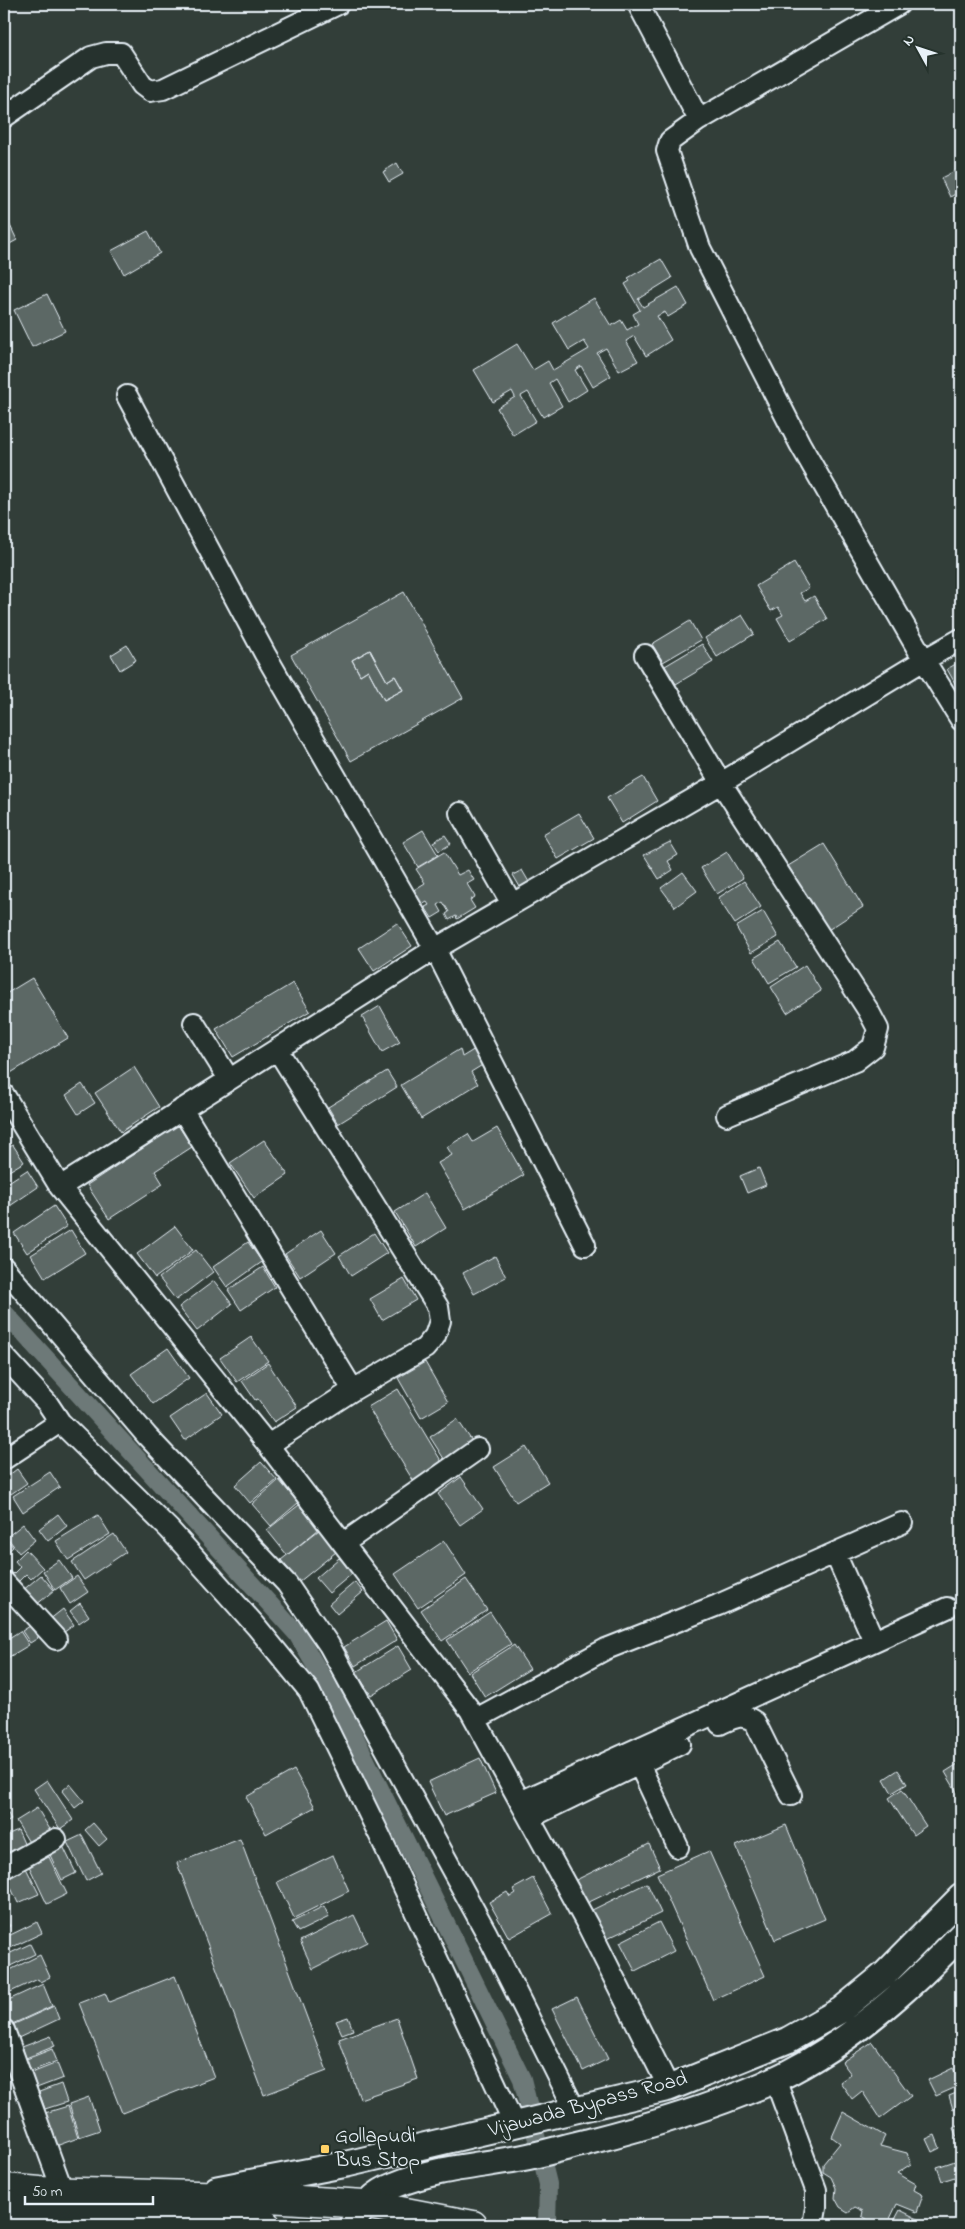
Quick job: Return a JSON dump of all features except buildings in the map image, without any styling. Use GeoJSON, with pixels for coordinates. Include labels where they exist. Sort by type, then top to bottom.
{"type":"FeatureCollection","features":[{"type":"Feature","properties":{"kind":"highway"},"geometry":{"type":"LineString","coordinates":[[10,2208],[63,2192],[266,2225]]}},
{"type":"Feature","properties":{"kind":"highway"},"geometry":{"type":"LineString","coordinates":[[10,2208],[358,2215],[472,2225]]}},
{"type":"Feature","properties":{"kind":"main road","name":"Vijawada Bypass Road"},"geometry":{"type":"LineString","coordinates":[[196,2213],[347,2164],[515,2126],[669,2088],[788,2040],[841,2010],[885,1974],[961,1897]]}},
{"type":"Feature","properties":{"kind":"main road","name":"Vijawada Bypass Road"},"geometry":{"type":"LineString","coordinates":[[358,2215],[394,2185],[451,2169],[521,2158],[636,2129],[730,2098],[775,2079],[797,2068],[854,2031],[897,1995],[961,1935]]}},
{"type":"Feature","properties":{"kind":"street"},"geometry":{"type":"LineString","coordinates":[[4,117],[91,57],[106,53],[121,53],[142,85],[150,91],[163,89],[338,4]]}},
{"type":"Feature","properties":{"kind":"street"},"geometry":{"type":"LineString","coordinates":[[638,4],[699,120]]}},
{"type":"Feature","properties":{"kind":"street"},"geometry":{"type":"LineString","coordinates":[[898,4],[699,120],[670,141],[667,152],[700,248],[800,444],[924,660],[961,720]]}},
{"type":"Feature","properties":{"kind":"street"},"geometry":{"type":"LineString","coordinates":[[127,396],[265,654],[435,949],[585,1245]]}},
{"type":"Feature","properties":{"kind":"street"},"geometry":{"type":"LineString","coordinates":[[60,1187],[435,949],[721,783],[961,639]]}},
{"type":"Feature","properties":{"kind":"street"},"geometry":{"type":"LineString","coordinates":[[645,655],[721,783],[878,1029],[872,1047],[855,1060],[727,1115]]}},
{"type":"Feature","properties":{"kind":"street"},"geometry":{"type":"LineString","coordinates":[[460,813],[512,904]]}},
{"type":"Feature","properties":{"kind":"street"},"geometry":{"type":"LineString","coordinates":[[194,1023],[229,1079]]}},
{"type":"Feature","properties":{"kind":"street"},"geometry":{"type":"LineString","coordinates":[[268,1445],[353,1390],[426,1348],[435,1336],[440,1321],[438,1306],[277,1049]]}},
{"type":"Feature","properties":{"kind":"street"},"geometry":{"type":"LineString","coordinates":[[4,1095],[60,1187],[268,1445],[476,1719],[587,1924],[669,2088]]}},
{"type":"Feature","properties":{"kind":"street"},"geometry":{"type":"LineString","coordinates":[[182,1109],[353,1390]]}},
{"type":"Feature","properties":{"kind":"street"},"geometry":{"type":"LineString","coordinates":[[4,1268],[147,1436],[286,1584],[329,1645],[486,1932],[573,2112]]}},
{"type":"Feature","properties":{"kind":"street"},"geometry":{"type":"LineString","coordinates":[[4,1356],[48,1404],[60,1422],[169,1529],[256,1626],[309,1691],[380,1836],[515,2126]]}},
{"type":"Feature","properties":{"kind":"street"},"geometry":{"type":"LineString","coordinates":[[4,1458],[60,1422]]}},
{"type":"Feature","properties":{"kind":"street"},"geometry":{"type":"LineString","coordinates":[[344,1543],[478,1449]]}},
{"type":"Feature","properties":{"kind":"street"},"geometry":{"type":"LineString","coordinates":[[476,1719],[606,1648],[718,1605],[902,1523]]}},
{"type":"Feature","properties":{"kind":"street"},"geometry":{"type":"LineString","coordinates":[[835,1553],[874,1641]]}},
{"type":"Feature","properties":{"kind":"street"},"geometry":{"type":"LineString","coordinates":[[4,1582],[56,1639]]}},
{"type":"Feature","properties":{"kind":"street"},"geometry":{"type":"LineString","coordinates":[[525,1810],[874,1641],[947,1608]]}},
{"type":"Feature","properties":{"kind":"street"},"geometry":{"type":"LineString","coordinates":[[525,1810],[639,1764],[736,1716],[749,1717],[758,1727],[791,1795]]}},
{"type":"Feature","properties":{"kind":"street"},"geometry":{"type":"LineString","coordinates":[[639,1764],[678,1847]]}},
{"type":"Feature","properties":{"kind":"street"},"geometry":{"type":"LineString","coordinates":[[4,1868],[56,1838]]}},
{"type":"Feature","properties":{"kind":"street"},"geometry":{"type":"LineString","coordinates":[[4,2030],[63,2192]]}},
{"type":"Feature","properties":{"kind":"street"},"geometry":{"type":"LineString","coordinates":[[775,2079],[816,2190],[816,2208],[813,2225]]}},
{"type":"Feature","properties":{"kind":"waterway"},"geometry":{"type":"LineString","coordinates":[[4,1312],[297,1634],[341,1709],[522,2079],[548,2184],[547,2225]]}},
{"type":"Feature","properties":{"kind":"place","name":"Gollapudi Bus Stop"},"geometry":{"type":"Point","coordinates":[325,2149]}}]}
